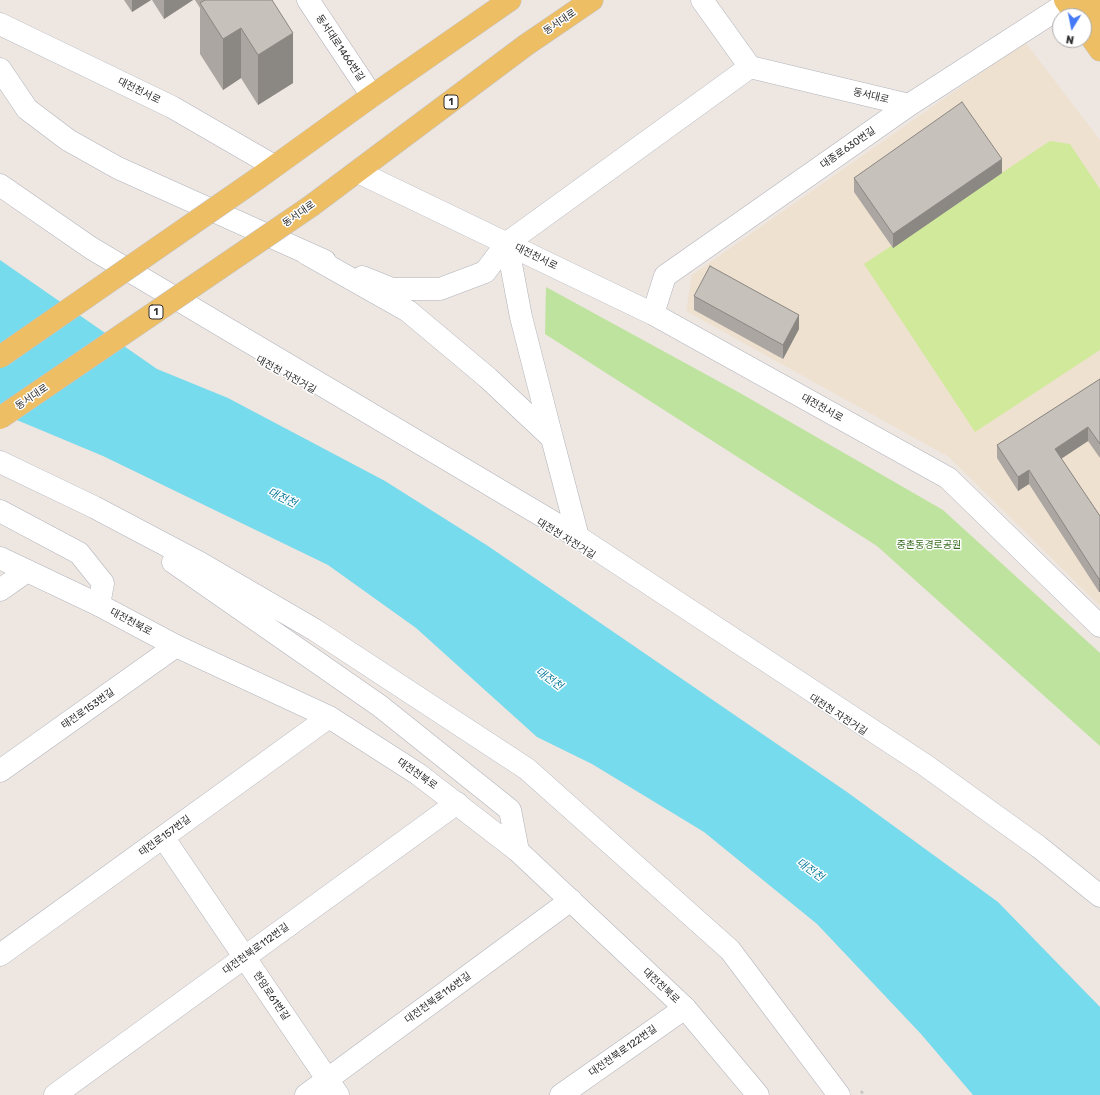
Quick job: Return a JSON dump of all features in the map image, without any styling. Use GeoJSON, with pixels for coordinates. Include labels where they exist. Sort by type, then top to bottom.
{"type":"FeatureCollection","features":[{"type":"Feature","properties":{"kind":"main road"},"geometry":{"type":"LineString","coordinates":[[0,357],[257,179],[372,96],[510,0]]}},
{"type":"Feature","properties":{"kind":"main road","name":"동서대로"},"geometry":{"type":"LineString","coordinates":[[0,418],[311,206],[526,45],[592,0]]}},
{"type":"Feature","properties":{"kind":"main road"},"geometry":{"type":"LineString","coordinates":[[1074,5],[1100,19]]}},
{"type":"Feature","properties":{"kind":"main road"},"geometry":{"type":"LineString","coordinates":[[1092,38],[1100,50]]}},
{"type":"Feature","properties":{"kind":"street","name":"동서대로1466번길"},"geometry":{"type":"LineString","coordinates":[[308,0],[372,96]]}},
{"type":"Feature","properties":{"kind":"street"},"geometry":{"type":"LineString","coordinates":[[702,0],[750,67]]}},
{"type":"Feature","properties":{"kind":"street","name":"대종로630번길"},"geometry":{"type":"LineString","coordinates":[[653,314],[665,276],[909,105],[1074,5]]}},
{"type":"Feature","properties":{"kind":"street","name":"대전천서로"},"geometry":{"type":"LineString","coordinates":[[0,24],[172,107],[274,166]]}},
{"type":"Feature","properties":{"kind":"street","name":"대전천서로"},"geometry":{"type":"LineString","coordinates":[[507,243],[750,67]]}},
{"type":"Feature","properties":{"kind":"street","name":"동서대로"},"geometry":{"type":"LineString","coordinates":[[750,67],[909,105]]}},
{"type":"Feature","properties":{"kind":"street"},"geometry":{"type":"LineString","coordinates":[[0,69],[27,109],[68,140],[118,168],[307,254],[392,289],[440,289],[485,272],[507,243]]}},
{"type":"Feature","properties":{"kind":"street","name":"대전천서로"},"geometry":{"type":"LineString","coordinates":[[358,172],[653,314],[948,478],[1100,626]]}},
{"type":"Feature","properties":{"kind":"street"},"geometry":{"type":"LineString","coordinates":[[0,186],[91,248],[578,536],[925,765],[1039,847],[1100,896]]}},
{"type":"Feature","properties":{"kind":"street"},"geometry":{"type":"LineString","coordinates":[[507,243],[521,317],[578,536]]}},
{"type":"Feature","properties":{"kind":"street"},"geometry":{"type":"LineString","coordinates":[[307,254],[408,311],[488,378],[552,438]]}},
{"type":"Feature","properties":{"kind":"street"},"geometry":{"type":"LineString","coordinates":[[0,462],[94,507],[200,563],[315,630],[527,769],[730,950],[839,1095]]}},
{"type":"Feature","properties":{"kind":"street"},"geometry":{"type":"LineString","coordinates":[[94,507],[380,706],[510,810],[518,851]]}},
{"type":"Feature","properties":{"kind":"street"},"geometry":{"type":"LineString","coordinates":[[0,511],[79,553],[103,583],[99,605]]}},
{"type":"Feature","properties":{"kind":"street","name":"대전천북로"},"geometry":{"type":"LineString","coordinates":[[0,558],[99,605],[176,646],[329,717],[418,774],[518,851],[571,900],[685,1008],[758,1095]]}},
{"type":"Feature","properties":{"kind":"street"},"geometry":{"type":"LineString","coordinates":[[0,590],[27,571]]}},
{"type":"Feature","properties":{"kind":"street","name":"태전로153번길"},"geometry":{"type":"LineString","coordinates":[[0,772],[176,646]]}},
{"type":"Feature","properties":{"kind":"street","name":"태전로157번길"},"geometry":{"type":"LineString","coordinates":[[0,955],[329,717]]}},
{"type":"Feature","properties":{"kind":"street","name":"대전천북로112번길"},"geometry":{"type":"LineString","coordinates":[[55,1095],[457,803]]}},
{"type":"Feature","properties":{"kind":"street","name":"현암로61번길"},"geometry":{"type":"LineString","coordinates":[[163,836],[333,1087]]}},
{"type":"Feature","properties":{"kind":"street","name":"대전천북로116번길"},"geometry":{"type":"LineString","coordinates":[[306,1095],[333,1087],[571,900]]}},
{"type":"Feature","properties":{"kind":"street","name":"대전천북로122번길"},"geometry":{"type":"LineString","coordinates":[[561,1095],[685,1008]]}},
{"type":"Feature","properties":{"kind":"shaded area"},"geometry":{"type":"Polygon","coordinates":[[[1025,42],[1100,140],[1100,606],[949,457],[686,311],[692,275],[1025,42]]]}},
{"type":"Feature","properties":{"kind":"green space"},"geometry":{"type":"Polygon","coordinates":[[[1050,141],[1070,144],[1100,189],[1100,350],[975,432],[864,264],[1050,141]]]}},
{"type":"Feature","properties":{"kind":"green space","name":"중촌동경로공원"},"geometry":{"type":"Polygon","coordinates":[[[546,287],[740,393],[943,510],[1100,653],[1100,746],[877,546],[545,334],[546,287]]]}},
{"type":"Feature","properties":{"kind":"water","name":"대전천"},"geometry":{"type":"Polygon","coordinates":[[[0,260],[157,369],[228,398],[385,481],[488,546],[847,792],[998,902],[1100,1007],[1100,1095],[973,1095],[921,1034],[817,924],[704,832],[592,764],[537,737],[416,628],[328,565],[103,456],[0,413],[0,260]]]}},
{"type":"Feature","properties":{"kind":"building"},"geometry":{"type":"Polygon","coordinates":[[[205,0],[272,0],[293,33],[258,55],[241,28],[223,39],[200,3],[205,0]]]}},
{"type":"Feature","properties":{"kind":"building"},"geometry":{"type":"Polygon","coordinates":[[[962,102],[1002,159],[893,234],[854,178],[962,102]]]}},
{"type":"Feature","properties":{"kind":"building"},"geometry":{"type":"Polygon","coordinates":[[[710,266],[799,315],[783,345],[694,296],[710,266]]]}},
{"type":"Feature","properties":{"kind":"building"},"geometry":{"type":"Polygon","coordinates":[[[1100,379],[1100,444],[1088,427],[1055,449],[1100,516],[1099,579],[1029,470],[1018,477],[997,445],[1100,379]]]}}]}
